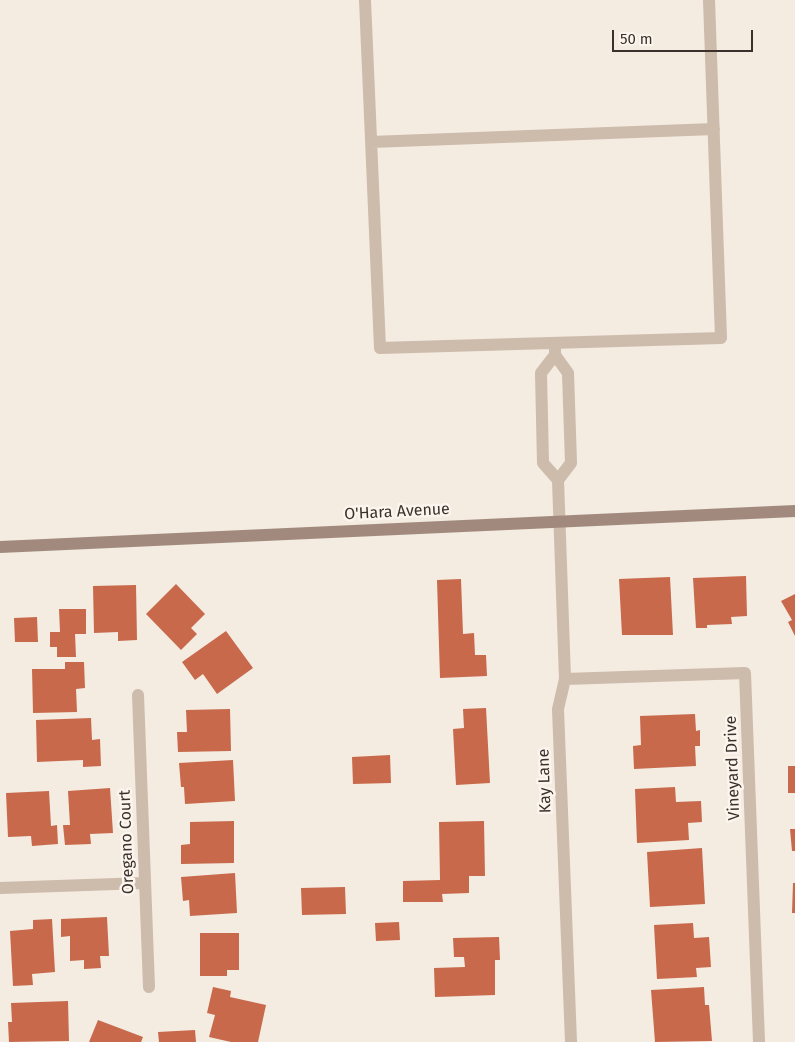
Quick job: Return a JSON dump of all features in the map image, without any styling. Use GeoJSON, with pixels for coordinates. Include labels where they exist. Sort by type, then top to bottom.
{"type":"FeatureCollection","features":[{"type":"Feature","properties":{"kind":"main road","name":"O'Hara Avenue"},"geometry":{"type":"LineString","coordinates":[[0,547],[560,520],[795,511]]}},
{"type":"Feature","properties":{"kind":"street"},"geometry":{"type":"LineString","coordinates":[[366,0],[380,348],[555,349],[721,338],[709,0]]}},
{"type":"Feature","properties":{"kind":"street"},"geometry":{"type":"LineString","coordinates":[[371,142],[714,129]]}},
{"type":"Feature","properties":{"kind":"street"},"geometry":{"type":"LineString","coordinates":[[555,349],[568,374],[571,463],[558,480],[543,463],[541,382],[541,373],[555,349]]}},
{"type":"Feature","properties":{"kind":"street","name":"Kay Lane"},"geometry":{"type":"LineString","coordinates":[[558,480],[564,679],[558,708],[571,1042]]}},
{"type":"Feature","properties":{"kind":"street","name":"Vineyard Drive"},"geometry":{"type":"LineString","coordinates":[[564,679],[745,673],[759,1042]]}},
{"type":"Feature","properties":{"kind":"street","name":"Oregano Court"},"geometry":{"type":"LineString","coordinates":[[138,695],[149,987]]}},
{"type":"Feature","properties":{"kind":"street"},"geometry":{"type":"LineString","coordinates":[[0,888],[144,883]]}},
{"type":"Feature","properties":{"kind":"building"},"geometry":{"type":"Polygon","coordinates":[[[746,576],[747,616],[731,617],[732,624],[707,625],[707,628],[696,628],[693,578],[746,576]]]}},
{"type":"Feature","properties":{"kind":"building"},"geometry":{"type":"Polygon","coordinates":[[[670,577],[673,635],[622,635],[619,579],[670,577]]]}},
{"type":"Feature","properties":{"kind":"building"},"geometry":{"type":"Polygon","coordinates":[[[461,579],[463,634],[474,633],[475,655],[486,655],[487,676],[440,678],[437,580],[461,579]]]}},
{"type":"Feature","properties":{"kind":"building"},"geometry":{"type":"Polygon","coordinates":[[[176,584],[205,614],[191,628],[197,634],[181,650],[146,614],[176,584]]]}},
{"type":"Feature","properties":{"kind":"building"},"geometry":{"type":"Polygon","coordinates":[[[136,585],[137,640],[118,641],[118,632],[94,633],[93,586],[136,585]]]}},
{"type":"Feature","properties":{"kind":"building"},"geometry":{"type":"Polygon","coordinates":[[[795,594],[795,636],[788,622],[792,620],[781,601],[795,594]]]}},
{"type":"Feature","properties":{"kind":"building"},"geometry":{"type":"Polygon","coordinates":[[[59,609],[86,609],[86,634],[75,634],[76,657],[57,657],[57,647],[50,647],[50,632],[60,632],[59,609]]]}},
{"type":"Feature","properties":{"kind":"building"},"geometry":{"type":"Polygon","coordinates":[[[37,617],[38,642],[15,642],[14,618],[37,617]]]}},
{"type":"Feature","properties":{"kind":"building"},"geometry":{"type":"Polygon","coordinates":[[[226,631],[253,668],[217,694],[203,674],[195,680],[182,662],[226,631]]]}},
{"type":"Feature","properties":{"kind":"building"},"geometry":{"type":"Polygon","coordinates":[[[65,662],[84,662],[85,688],[76,689],[77,712],[33,713],[32,669],[65,669],[65,662]]]}},
{"type":"Feature","properties":{"kind":"building"},"geometry":{"type":"Polygon","coordinates":[[[486,708],[490,783],[456,785],[453,729],[464,728],[463,709],[486,708]]]}},
{"type":"Feature","properties":{"kind":"building"},"geometry":{"type":"Polygon","coordinates":[[[230,709],[231,751],[178,752],[177,732],[187,732],[186,710],[230,709]]]}},
{"type":"Feature","properties":{"kind":"building"},"geometry":{"type":"Polygon","coordinates":[[[695,714],[696,731],[700,730],[700,746],[695,746],[696,766],[634,769],[633,746],[641,745],[640,716],[695,714]]]}},
{"type":"Feature","properties":{"kind":"building"},"geometry":{"type":"Polygon","coordinates":[[[91,718],[92,740],[100,739],[101,766],[83,767],[83,760],[37,762],[36,720],[91,718]]]}},
{"type":"Feature","properties":{"kind":"building"},"geometry":{"type":"Polygon","coordinates":[[[390,755],[391,783],[353,784],[352,757],[390,755]]]}},
{"type":"Feature","properties":{"kind":"building"},"geometry":{"type":"Polygon","coordinates":[[[233,760],[235,801],[185,804],[179,763],[233,760]]]}},
{"type":"Feature","properties":{"kind":"building"},"geometry":{"type":"Polygon","coordinates":[[[788,766],[795,766],[795,793],[788,793],[788,766]]]}},
{"type":"Feature","properties":{"kind":"building"},"geometry":{"type":"Polygon","coordinates":[[[675,787],[676,802],[701,801],[702,822],[688,823],[689,840],[637,843],[635,789],[675,787]]]}},
{"type":"Feature","properties":{"kind":"building"},"geometry":{"type":"Polygon","coordinates":[[[110,788],[113,833],[90,834],[91,844],[65,845],[63,825],[70,825],[68,791],[110,788]]]}},
{"type":"Feature","properties":{"kind":"building"},"geometry":{"type":"Polygon","coordinates":[[[49,791],[51,826],[57,825],[58,844],[32,846],[31,836],[8,837],[6,793],[49,791]]]}},
{"type":"Feature","properties":{"kind":"building"},"geometry":{"type":"Polygon","coordinates":[[[234,821],[234,863],[181,864],[181,845],[190,844],[190,822],[234,821]]]}},
{"type":"Feature","properties":{"kind":"building"},"geometry":{"type":"Polygon","coordinates":[[[484,821],[485,876],[469,876],[469,893],[442,894],[443,902],[403,902],[403,881],[440,880],[439,822],[484,821]]]}},
{"type":"Feature","properties":{"kind":"building"},"geometry":{"type":"Polygon","coordinates":[[[790,829],[795,829],[795,851],[792,851],[790,829]]]}},
{"type":"Feature","properties":{"kind":"building"},"geometry":{"type":"Polygon","coordinates":[[[702,848],[705,904],[650,907],[647,852],[702,848]]]}},
{"type":"Feature","properties":{"kind":"building"},"geometry":{"type":"Polygon","coordinates":[[[235,873],[237,913],[190,916],[189,900],[183,901],[181,877],[235,873]]]}},
{"type":"Feature","properties":{"kind":"building"},"geometry":{"type":"Polygon","coordinates":[[[793,883],[795,883],[795,913],[792,913],[793,883]]]}},
{"type":"Feature","properties":{"kind":"building"},"geometry":{"type":"Polygon","coordinates":[[[345,887],[346,914],[302,915],[301,888],[345,887]]]}},
{"type":"Feature","properties":{"kind":"building"},"geometry":{"type":"Polygon","coordinates":[[[107,917],[109,956],[100,956],[101,968],[84,969],[84,960],[70,961],[70,936],[61,937],[61,919],[107,917]]]}},
{"type":"Feature","properties":{"kind":"building"},"geometry":{"type":"Polygon","coordinates":[[[52,919],[55,972],[32,974],[33,985],[13,986],[10,931],[33,929],[33,920],[52,919]]]}},
{"type":"Feature","properties":{"kind":"building"},"geometry":{"type":"Polygon","coordinates":[[[399,922],[400,940],[376,941],[375,923],[399,922]]]}},
{"type":"Feature","properties":{"kind":"building"},"geometry":{"type":"Polygon","coordinates":[[[693,923],[694,938],[709,937],[711,967],[696,968],[697,977],[657,979],[654,925],[693,923]]]}},
{"type":"Feature","properties":{"kind":"building"},"geometry":{"type":"Polygon","coordinates":[[[200,933],[239,933],[239,970],[227,970],[227,976],[200,976],[200,933]]]}},
{"type":"Feature","properties":{"kind":"building"},"geometry":{"type":"Polygon","coordinates":[[[499,937],[500,960],[495,960],[495,995],[435,997],[434,968],[465,967],[464,957],[454,957],[453,938],[499,937]]]}},
{"type":"Feature","properties":{"kind":"building"},"geometry":{"type":"Polygon","coordinates":[[[213,987],[231,991],[230,997],[266,1005],[258,1042],[231,1042],[209,1037],[215,1015],[207,1013],[213,987]]]}},
{"type":"Feature","properties":{"kind":"building"},"geometry":{"type":"Polygon","coordinates":[[[704,987],[705,1005],[709,1005],[712,1041],[655,1042],[651,990],[704,987]]]}},
{"type":"Feature","properties":{"kind":"building"},"geometry":{"type":"Polygon","coordinates":[[[68,1001],[69,1041],[9,1042],[8,1022],[12,1022],[11,1003],[68,1001]]]}},
{"type":"Feature","properties":{"kind":"building"},"geometry":{"type":"Polygon","coordinates":[[[98,1020],[143,1037],[141,1042],[89,1042],[98,1020]]]}},
{"type":"Feature","properties":{"kind":"building"},"geometry":{"type":"Polygon","coordinates":[[[195,1030],[196,1042],[159,1042],[158,1032],[195,1030]]]}}]}
